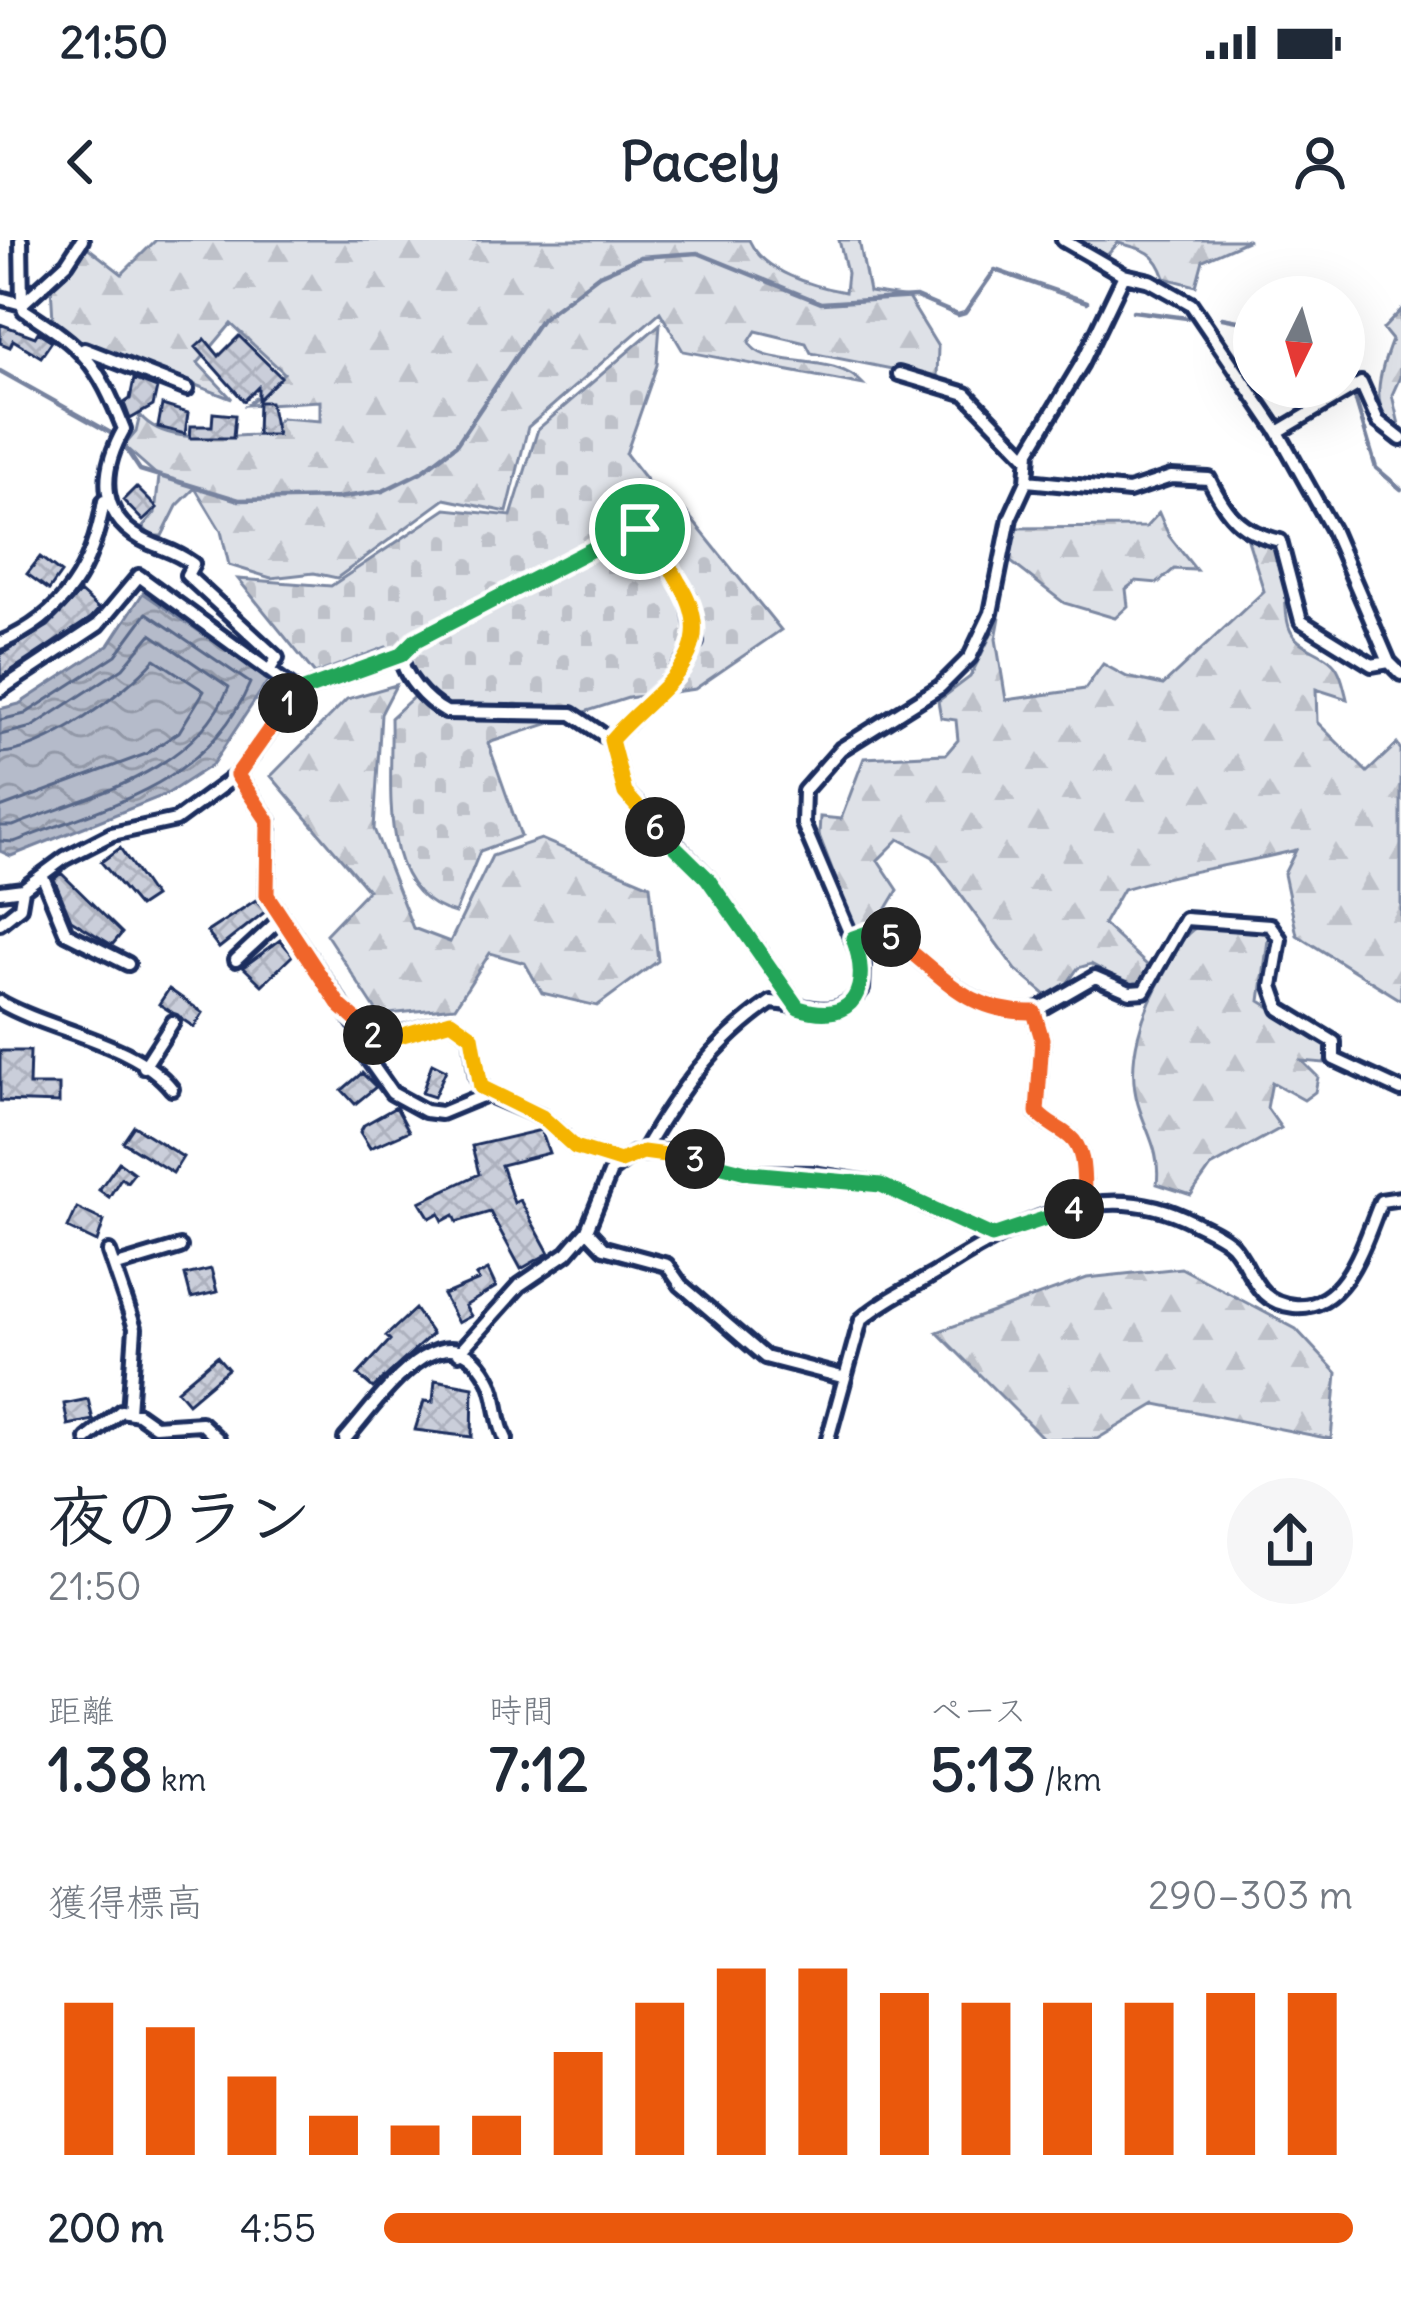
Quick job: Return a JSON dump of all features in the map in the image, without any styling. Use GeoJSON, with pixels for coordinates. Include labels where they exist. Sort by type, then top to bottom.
{"type":"FeatureCollection","features":[{"type":"Feature","properties":{"kind":"street"},"geometry":{"type":"LineString","coordinates":[[21,240],[24,310],[80,346],[187,389]]}},
{"type":"Feature","properties":{"kind":"street"},"geometry":{"type":"LineString","coordinates":[[22,304],[67,263],[82,240]]}},
{"type":"Feature","properties":{"kind":"street"},"geometry":{"type":"LineString","coordinates":[[1063,240],[1124,275],[1150,280],[1191,304],[1278,432],[1345,554],[1389,662],[1401,674]]}},
{"type":"Feature","properties":{"kind":"street"},"geometry":{"type":"LineString","coordinates":[[643,1152],[681,1086],[740,1025],[771,1002],[830,1011],[854,999],[862,989],[863,965],[803,824],[804,791],[841,749],[925,698],[964,665],[991,613],[1010,518],[1027,481],[1028,458],[1038,430],[1082,363],[1124,275]]}},
{"type":"Feature","properties":{"kind":"street"},"geometry":{"type":"LineString","coordinates":[[0,298],[22,304]]}},
{"type":"Feature","properties":{"kind":"street"},"geometry":{"type":"LineString","coordinates":[[0,643],[37,621],[76,585],[94,554],[112,451],[124,429],[107,386],[80,346]]}},
{"type":"Feature","properties":{"kind":"street"},"geometry":{"type":"LineString","coordinates":[[899,374],[966,394],[1028,458]]}},
{"type":"Feature","properties":{"kind":"street"},"geometry":{"type":"LineString","coordinates":[[1365,392],[1378,422],[1401,439]]}},
{"type":"Feature","properties":{"kind":"street"},"geometry":{"type":"LineString","coordinates":[[1278,432],[1314,408]]}},
{"type":"Feature","properties":{"kind":"street"},"geometry":{"type":"LineString","coordinates":[[1027,481],[1130,490],[1171,477],[1209,479],[1227,517],[1257,536],[1280,541],[1301,621],[1372,665],[1389,662]]}},
{"type":"Feature","properties":{"kind":"street"},"geometry":{"type":"LineString","coordinates":[[105,497],[110,509],[150,543],[172,548],[193,564],[187,575],[277,658],[269,671]]}},
{"type":"Feature","properties":{"kind":"street"},"geometry":{"type":"LineString","coordinates":[[0,892],[23,889],[65,858],[112,834],[176,820],[237,775],[298,692],[401,655],[416,640],[627,531],[640,529],[688,596],[696,643],[673,677],[611,740]]}},
{"type":"Feature","properties":{"kind":"street"},"geometry":{"type":"LineString","coordinates":[[0,690],[15,685],[98,625],[139,576],[298,692]]}},
{"type":"Feature","properties":{"kind":"street"},"geometry":{"type":"LineString","coordinates":[[401,655],[412,680],[446,712],[572,714],[611,740],[616,770],[631,801],[707,878],[798,1008]]}},
{"type":"Feature","properties":{"kind":"street"},"geometry":{"type":"LineString","coordinates":[[237,775],[268,821],[264,881],[280,919],[340,1006],[370,1034],[396,1037],[451,1021],[472,1036],[477,1077],[487,1094],[542,1117],[575,1147],[620,1161],[643,1152],[672,1152],[750,1173],[881,1185],[992,1236]]}},
{"type":"Feature","properties":{"kind":"street"},"geometry":{"type":"LineString","coordinates":[[43,877],[66,933],[128,964]]}},
{"type":"Feature","properties":{"kind":"street"},"geometry":{"type":"LineString","coordinates":[[0,923],[20,907],[23,889]]}},
{"type":"Feature","properties":{"kind":"street"},"geometry":{"type":"LineString","coordinates":[[236,960],[280,919]]}},
{"type":"Feature","properties":{"kind":"street"},"geometry":{"type":"LineString","coordinates":[[853,938],[885,933],[972,1003],[1004,1013],[1034,1012],[1095,977],[1130,992],[1144,991],[1185,919],[1270,925],[1280,939],[1272,986],[1280,1009],[1334,1042],[1334,1059],[1401,1090]]}},
{"type":"Feature","properties":{"kind":"street"},"geometry":{"type":"LineString","coordinates":[[0,1003],[24,1017],[75,1029],[144,1067],[172,1089]]}},
{"type":"Feature","properties":{"kind":"street"},"geometry":{"type":"LineString","coordinates":[[1034,1012],[1042,1039],[1037,1112],[1049,1126],[1072,1137],[1082,1155],[1085,1207]]}},
{"type":"Feature","properties":{"kind":"street"},"geometry":{"type":"LineString","coordinates":[[144,1067],[173,1022]]}},
{"type":"Feature","properties":{"kind":"street"},"geometry":{"type":"LineString","coordinates":[[370,1034],[361,1049],[392,1093],[414,1106],[440,1113],[487,1094]]}},
{"type":"Feature","properties":{"kind":"street"},"geometry":{"type":"LineString","coordinates":[[459,1353],[520,1285],[567,1253],[587,1230],[620,1161]]}},
{"type":"Feature","properties":{"kind":"street"},"geometry":{"type":"LineString","coordinates":[[828,1439],[861,1320],[992,1236],[1085,1207],[1142,1204],[1173,1212],[1232,1245],[1257,1289],[1273,1301],[1299,1307],[1339,1287],[1351,1273],[1381,1202],[1401,1198]]}},
{"type":"Feature","properties":{"kind":"street"},"geometry":{"type":"LineString","coordinates":[[587,1230],[604,1248],[667,1264],[681,1285],[766,1357],[842,1377]]}},
{"type":"Feature","properties":{"kind":"street"},"geometry":{"type":"LineString","coordinates":[[117,1266],[180,1246]]}},
{"type":"Feature","properties":{"kind":"street"},"geometry":{"type":"LineString","coordinates":[[109,1252],[135,1328],[129,1412]]}},
{"type":"Feature","properties":{"kind":"street"},"geometry":{"type":"LineString","coordinates":[[345,1439],[420,1356],[441,1349],[475,1361],[491,1383],[506,1439]]}},
{"type":"Feature","properties":{"kind":"street"},"geometry":{"type":"LineString","coordinates":[[87,1439],[111,1415],[129,1412],[154,1426],[208,1426],[218,1439]]}},
{"type":"Feature","properties":{"kind":"green space"},"geometry":{"type":"Polygon","coordinates":[[[156,240],[749,240],[777,269],[845,292],[847,273],[839,240],[859,240],[869,292],[908,298],[938,347],[937,378],[811,353],[806,343],[756,331],[749,342],[756,351],[835,368],[864,385],[683,351],[660,312],[528,427],[507,512],[445,499],[337,578],[314,573],[271,578],[229,565],[221,531],[195,488],[177,506],[162,536],[151,536],[143,527],[155,513],[159,477],[124,446],[136,432],[140,415],[181,436],[266,435],[281,418],[320,421],[320,401],[247,405],[284,373],[231,324],[198,363],[232,399],[75,339],[53,320],[51,285],[86,246],[122,274],[156,240]]]}},
{"type":"Feature","properties":{"kind":"green space"},"geometry":{"type":"Polygon","coordinates":[[[1068,240],[1249,240],[1203,260],[1196,286],[1165,278],[1158,262],[1142,250],[1118,243],[1103,260],[1068,240]]]}},
{"type":"Feature","properties":{"kind":"green space"},"geometry":{"type":"Polygon","coordinates":[[[1401,310],[1400,377],[1392,395],[1401,433],[1383,414],[1379,390],[1392,340],[1383,329],[1401,310]]]}},
{"type":"Feature","properties":{"kind":"green space"},"geometry":{"type":"Polygon","coordinates":[[[660,324],[657,365],[626,454],[668,508],[685,511],[781,630],[695,689],[628,698],[488,743],[521,836],[480,851],[455,913],[429,902],[412,883],[400,860],[394,832],[391,718],[422,689],[386,647],[315,674],[238,579],[331,586],[446,509],[511,516],[538,429],[660,324]]]}},
{"type":"Feature","properties":{"kind":"green space"},"geometry":{"type":"Polygon","coordinates":[[[1159,513],[1169,536],[1196,570],[1174,569],[1158,583],[1136,581],[1126,589],[1128,606],[1115,618],[1064,603],[1002,555],[1009,528],[1146,527],[1159,513]]]}},
{"type":"Feature","properties":{"kind":"green space"},"geometry":{"type":"Polygon","coordinates":[[[1247,537],[1280,551],[1292,634],[1328,658],[1340,675],[1347,699],[1316,689],[1317,722],[1367,772],[1397,744],[1401,750],[1401,1000],[1297,935],[1284,874],[1296,850],[1123,889],[1103,924],[1147,965],[1149,975],[1134,987],[1091,964],[1078,968],[1054,1002],[1016,970],[933,857],[899,839],[878,860],[898,890],[874,930],[855,929],[819,835],[820,817],[841,819],[864,758],[946,754],[958,740],[956,720],[941,718],[938,701],[970,677],[1000,617],[996,639],[1006,700],[1085,689],[1103,664],[1127,677],[1163,685],[1264,591],[1247,537]]]}},
{"type":"Feature","properties":{"kind":"green space"},"geometry":{"type":"Polygon","coordinates":[[[396,685],[381,714],[374,829],[413,928],[450,942],[492,856],[541,839],[650,885],[658,961],[597,1006],[542,993],[525,963],[490,953],[455,1007],[379,1015],[326,934],[368,890],[271,776],[347,699],[396,685]]]}},
{"type":"Feature","properties":{"kind":"green space"},"geometry":{"type":"Polygon","coordinates":[[[1204,923],[1269,932],[1260,1001],[1323,1040],[1329,1053],[1324,1063],[1302,1061],[1318,1077],[1315,1092],[1304,1100],[1272,1082],[1267,1108],[1281,1128],[1211,1167],[1191,1195],[1157,1184],[1155,1153],[1138,1104],[1134,1070],[1138,1035],[1157,986],[1185,937],[1204,923]]]}},
{"type":"Feature","properties":{"kind":"green space"},"geometry":{"type":"Polygon","coordinates":[[[1181,1268],[1296,1329],[1337,1373],[1331,1439],[1156,1404],[1097,1439],[1044,1439],[937,1332],[1087,1278],[1181,1268]]]}},
{"type":"Feature","properties":{"kind":"water"},"geometry":{"type":"Polygon","coordinates":[[[143,593],[269,679],[212,765],[167,794],[11,856],[0,851],[0,709],[19,704],[109,645],[143,593]]]}},
{"type":"Feature","properties":{"kind":"building"},"geometry":{"type":"Polygon","coordinates":[[[0,324],[35,337],[38,332],[52,341],[41,357],[13,340],[10,347],[0,343],[0,324]]]}},
{"type":"Feature","properties":{"kind":"building"},"geometry":{"type":"Polygon","coordinates":[[[239,336],[281,377],[258,400],[258,387],[244,401],[196,347],[205,339],[219,356],[239,336]]]}},
{"type":"Feature","properties":{"kind":"building"},"geometry":{"type":"Polygon","coordinates":[[[134,379],[157,388],[153,406],[130,419],[124,403],[130,399],[134,379]]]}},
{"type":"Feature","properties":{"kind":"building"},"geometry":{"type":"Polygon","coordinates":[[[258,402],[270,402],[277,435],[257,435],[258,402]]]}},
{"type":"Feature","properties":{"kind":"building"},"geometry":{"type":"Polygon","coordinates":[[[162,405],[188,413],[185,434],[158,427],[162,405]]]}},
{"type":"Feature","properties":{"kind":"building"},"geometry":{"type":"Polygon","coordinates":[[[213,413],[235,415],[233,438],[190,438],[191,426],[212,426],[213,413]]]}},
{"type":"Feature","properties":{"kind":"building"},"geometry":{"type":"Polygon","coordinates":[[[136,487],[157,508],[143,521],[123,500],[136,487]]]}},
{"type":"Feature","properties":{"kind":"building"},"geometry":{"type":"Polygon","coordinates":[[[40,557],[61,573],[49,590],[27,574],[40,557]]]}},
{"type":"Feature","properties":{"kind":"building"},"geometry":{"type":"Polygon","coordinates":[[[80,592],[99,609],[91,618],[0,678],[0,655],[48,626],[80,592]]]}},
{"type":"Feature","properties":{"kind":"building"},"geometry":{"type":"Polygon","coordinates":[[[120,848],[154,897],[139,907],[101,862],[120,848]]]}},
{"type":"Feature","properties":{"kind":"building"},"geometry":{"type":"Polygon","coordinates":[[[61,873],[122,933],[112,945],[71,920],[54,879],[61,873]]]}},
{"type":"Feature","properties":{"kind":"building"},"geometry":{"type":"Polygon","coordinates":[[[256,900],[266,911],[219,948],[207,932],[256,900]]]}},
{"type":"Feature","properties":{"kind":"building"},"geometry":{"type":"Polygon","coordinates":[[[280,940],[293,955],[262,985],[243,967],[280,940]]]}},
{"type":"Feature","properties":{"kind":"building"},"geometry":{"type":"Polygon","coordinates":[[[169,989],[203,1013],[194,1027],[159,1004],[169,989]]]}},
{"type":"Feature","properties":{"kind":"building"},"geometry":{"type":"Polygon","coordinates":[[[0,1051],[30,1051],[29,1085],[59,1085],[59,1103],[0,1101],[0,1051]]]}},
{"type":"Feature","properties":{"kind":"building"},"geometry":{"type":"Polygon","coordinates":[[[432,1063],[446,1070],[434,1097],[422,1093],[432,1063]]]}},
{"type":"Feature","properties":{"kind":"building"},"geometry":{"type":"Polygon","coordinates":[[[362,1073],[376,1087],[355,1104],[342,1090],[362,1073]]]}},
{"type":"Feature","properties":{"kind":"building"},"geometry":{"type":"Polygon","coordinates":[[[396,1107],[409,1131],[370,1148],[360,1132],[364,1125],[396,1107]]]}},
{"type":"Feature","properties":{"kind":"building"},"geometry":{"type":"Polygon","coordinates":[[[134,1126],[183,1157],[173,1173],[123,1142],[134,1126]]]}},
{"type":"Feature","properties":{"kind":"building"},"geometry":{"type":"Polygon","coordinates":[[[541,1130],[549,1153],[501,1165],[514,1203],[520,1200],[549,1253],[521,1269],[490,1212],[457,1222],[454,1215],[443,1221],[439,1213],[430,1218],[420,1202],[479,1174],[472,1146],[541,1130]]]}},
{"type":"Feature","properties":{"kind":"building"},"geometry":{"type":"Polygon","coordinates":[[[119,1162],[134,1173],[127,1182],[121,1178],[109,1197],[99,1190],[119,1162]]]}},
{"type":"Feature","properties":{"kind":"building"},"geometry":{"type":"Polygon","coordinates":[[[77,1208],[104,1221],[97,1242],[68,1228],[77,1208]]]}},
{"type":"Feature","properties":{"kind":"building"},"geometry":{"type":"Polygon","coordinates":[[[211,1269],[217,1292],[191,1298],[185,1275],[211,1269]]]}},
{"type":"Feature","properties":{"kind":"building"},"geometry":{"type":"Polygon","coordinates":[[[488,1270],[496,1287],[465,1306],[471,1316],[458,1323],[443,1295],[479,1280],[476,1276],[488,1270]]]}},
{"type":"Feature","properties":{"kind":"building"},"geometry":{"type":"Polygon","coordinates":[[[415,1309],[432,1334],[373,1388],[358,1375],[390,1340],[386,1336],[415,1309]]]}},
{"type":"Feature","properties":{"kind":"building"},"geometry":{"type":"Polygon","coordinates":[[[217,1356],[228,1369],[188,1403],[177,1390],[217,1356]]]}},
{"type":"Feature","properties":{"kind":"building"},"geometry":{"type":"Polygon","coordinates":[[[435,1380],[473,1387],[472,1437],[415,1430],[424,1401],[433,1402],[435,1380]]]}},
{"type":"Feature","properties":{"kind":"building"},"geometry":{"type":"Polygon","coordinates":[[[88,1399],[93,1420],[68,1425],[64,1404],[88,1399]]]}},
{"type":"Feature","properties":{"kind":"waterway"},"geometry":{"type":"LineString","coordinates":[[122,443],[140,470],[239,500],[338,498],[383,491],[421,472],[456,445],[541,319],[599,275],[640,257],[698,253],[821,303],[916,297],[958,315],[965,313],[995,270],[1087,302]]}},
{"type":"Feature","properties":{"kind":"waterway"},"geometry":{"type":"LineString","coordinates":[[1133,311],[1187,318]]}},
{"type":"Feature","properties":{"kind":"waterway"},"geometry":{"type":"LineString","coordinates":[[1222,318],[1233,320]]}},
{"type":"Feature","properties":{"kind":"waterway"},"geometry":{"type":"LineString","coordinates":[[0,371],[116,436]]}},
{"type":"Feature","properties":{"kind":"waterway"},"geometry":{"type":"LineString","coordinates":[[1358,408],[1376,468],[1401,489]]}},
{"type":"Feature","properties":{"kind":"route"},"geometry":{"type":"LineString","coordinates":[[640,529],[649,535],[688,596],[697,630],[690,656],[611,740],[625,793],[707,878],[798,1008],[830,1011],[854,999],[862,989],[863,965],[853,938],[885,933],[972,1003],[1004,1013],[1034,1012],[1042,1039],[1037,1112],[1049,1126],[1072,1137],[1082,1155],[1085,1207],[1031,1219],[992,1236],[881,1185],[814,1174],[750,1173],[672,1152],[643,1152],[620,1161],[575,1147],[542,1117],[487,1094],[477,1077],[472,1036],[451,1021],[396,1037],[370,1034],[354,1023],[280,919],[264,881],[270,848],[268,821],[237,775],[284,706],[298,692],[401,655],[416,640],[627,531],[640,529]]}}]}
